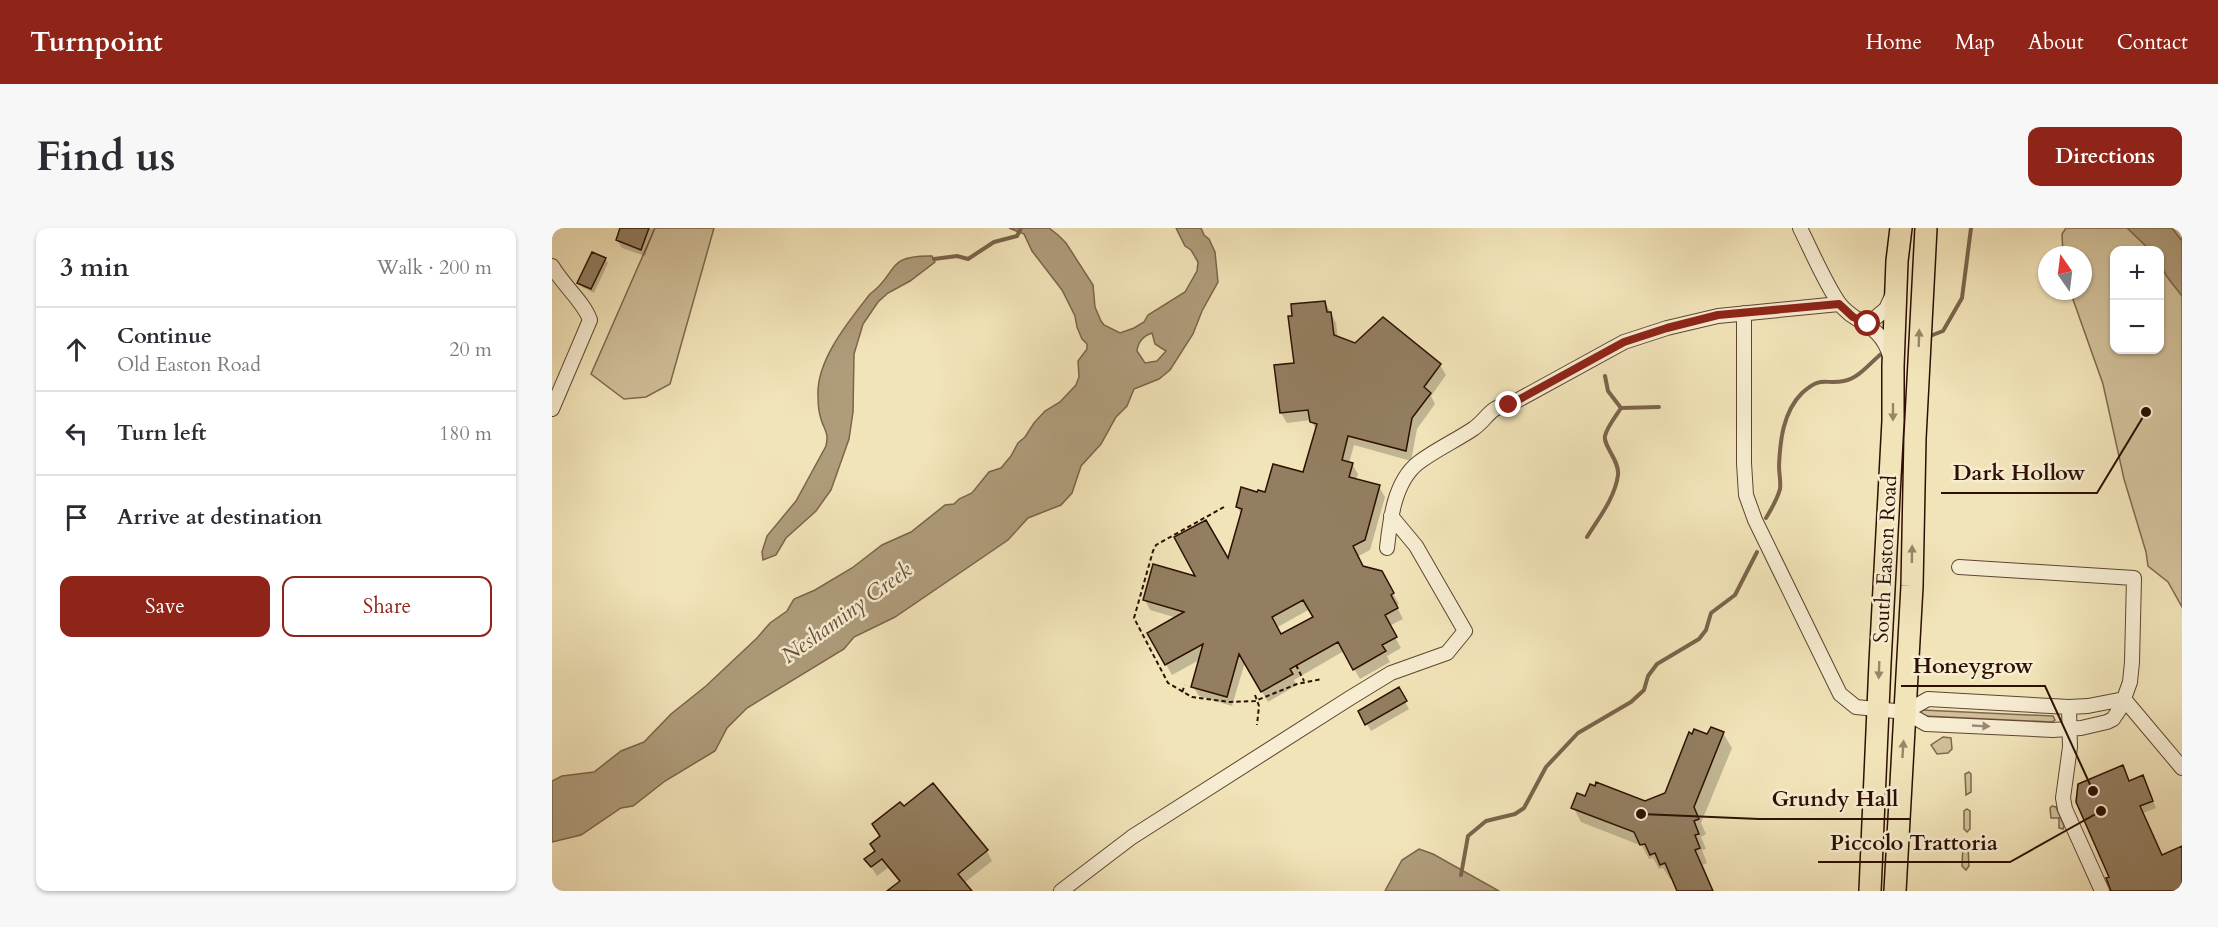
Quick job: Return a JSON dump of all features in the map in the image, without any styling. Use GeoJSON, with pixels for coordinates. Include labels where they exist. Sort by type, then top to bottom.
{"type":"FeatureCollection","features":[{"type":"Feature","properties":{"kind":"highway","name":"South Easton Road"},"geometry":{"type":"LineString","coordinates":[[1870,891],[1901,228]]}},
{"type":"Feature","properties":{"kind":"highway","name":"South Easton Road"},"geometry":{"type":"LineString","coordinates":[[1895,891],[1912,586],[1916,405],[1926,228]]}},
{"type":"Feature","properties":{"kind":"street"},"geometry":{"type":"LineString","coordinates":[[1800,228],[1839,304],[1853,317],[1868,324],[1882,339],[1893,366]]}},
{"type":"Feature","properties":{"kind":"street"},"geometry":{"type":"LineString","coordinates":[[552,266],[562,282],[587,311],[590,320],[552,409]]}},
{"type":"Feature","properties":{"kind":"street"},"geometry":{"type":"LineString","coordinates":[[1868,324],[1887,309],[1897,278]]}},
{"type":"Feature","properties":{"kind":"street"},"geometry":{"type":"LineString","coordinates":[[1386,548],[1391,516],[1404,478],[1417,464],[1476,428],[1487,417],[1497,417],[1505,413],[1509,405],[1624,342],[1718,315],[1839,304]]}},
{"type":"Feature","properties":{"kind":"street"},"geometry":{"type":"LineString","coordinates":[[1744,313],[1746,495],[1755,520],[1840,694],[1856,707],[1905,711],[1926,723],[2054,730],[2098,726],[2113,719],[2121,707],[2130,682],[2134,578],[1959,567]]}},
{"type":"Feature","properties":{"kind":"street"},"geometry":{"type":"LineString","coordinates":[[1061,891],[1132,837],[1319,717],[1392,673],[1447,653],[1465,632],[1416,546],[1391,516]]}},
{"type":"Feature","properties":{"kind":"street"},"geometry":{"type":"LineString","coordinates":[[1905,711],[1928,699],[2069,707],[2124,699]]}},
{"type":"Feature","properties":{"kind":"street"},"geometry":{"type":"LineString","coordinates":[[2124,699],[2182,768]]}},
{"type":"Feature","properties":{"kind":"street"},"geometry":{"type":"LineString","coordinates":[[2069,707],[2070,752],[2063,798],[2065,808],[2102,891]]}},
{"type":"Feature","properties":{"kind":"path"},"geometry":{"type":"LineString","coordinates":[[1224,507],[1156,545],[1135,615],[1141,632],[1168,683],[1192,697],[1230,702],[1258,700],[1305,682],[1322,679]]}},
{"type":"Feature","properties":{"kind":"path"},"geometry":{"type":"LineString","coordinates":[[1141,632],[1146,629]]}},
{"type":"Feature","properties":{"kind":"path"},"geometry":{"type":"LineString","coordinates":[[1296,665],[1305,682]]}},
{"type":"Feature","properties":{"kind":"path"},"geometry":{"type":"LineString","coordinates":[[1182,692],[1185,684]]}},
{"type":"Feature","properties":{"kind":"path"},"geometry":{"type":"LineString","coordinates":[[1255,695],[1258,700],[1257,725]]}},
{"type":"Feature","properties":{"kind":"shaded area"},"geometry":{"type":"Polygon","coordinates":[[[655,228],[714,228],[670,384],[646,397],[624,399],[591,374],[655,228]]]}},
{"type":"Feature","properties":{"kind":"shaded area"},"geometry":{"type":"Polygon","coordinates":[[[2066,228],[2182,228],[2182,607],[2168,582],[2148,566],[2124,479],[2103,384],[2073,300],[2092,300],[2092,246],[2063,246],[2062,234],[2066,228]]]}},
{"type":"Feature","properties":{"kind":"shaded area"},"geometry":{"type":"Polygon","coordinates":[[[1922,710],[2053,716],[2055,720],[2052,722],[1923,716],[1922,710]]]}},
{"type":"Feature","properties":{"kind":"shaded area"},"geometry":{"type":"Polygon","coordinates":[[[1943,737],[1951,738],[1952,749],[1948,753],[1937,754],[1931,745],[1943,737]]]}},
{"type":"Feature","properties":{"kind":"shaded area"},"geometry":{"type":"Polygon","coordinates":[[[1969,772],[1971,792],[1966,795],[1965,774],[1969,772]]]}},
{"type":"Feature","properties":{"kind":"shaded area"},"geometry":{"type":"Polygon","coordinates":[[[2056,807],[2064,826],[2063,829],[2059,828],[2059,818],[2051,818],[2050,808],[2056,807]]]}},
{"type":"Feature","properties":{"kind":"shaded area"},"geometry":{"type":"Polygon","coordinates":[[[1967,809],[1970,811],[1970,829],[1967,832],[1964,829],[1964,811],[1967,809]]]}},
{"type":"Feature","properties":{"kind":"shaded area"},"geometry":{"type":"Polygon","coordinates":[[[1963,846],[1968,847],[1969,866],[1966,870],[1962,866],[1963,846]]]}},
{"type":"Feature","properties":{"kind":"water","name":"Neshaminy Creek"},"geometry":{"type":"Polygon","coordinates":[[[1009,228],[1049,228],[1066,243],[1093,285],[1095,307],[1101,321],[1120,333],[1144,322],[1148,315],[1185,292],[1197,271],[1198,262],[1191,250],[1185,246],[1176,228],[1201,228],[1215,252],[1218,282],[1202,311],[1193,334],[1170,370],[1159,379],[1134,389],[1127,406],[1116,417],[1101,444],[1081,466],[1072,493],[1061,505],[1028,518],[1008,540],[895,617],[854,637],[844,649],[747,708],[727,728],[715,751],[665,781],[633,806],[621,808],[581,835],[552,842],[552,781],[562,776],[594,772],[621,751],[644,742],[671,714],[706,686],[757,638],[770,623],[787,611],[794,599],[815,590],[852,568],[882,545],[911,532],[945,505],[954,504],[972,493],[989,472],[1001,468],[1018,443],[1045,411],[1060,402],[1076,385],[1079,377],[1078,361],[1087,349],[1087,344],[1082,339],[1075,316],[1062,290],[1032,251],[1024,234],[1009,228]],[[1152,333],[1140,342],[1137,351],[1145,363],[1157,361],[1166,351],[1155,344],[1152,333]]]}},
{"type":"Feature","properties":{"kind":"water"},"geometry":{"type":"Polygon","coordinates":[[[2127,228],[2172,228],[2182,241],[2182,296],[2164,270],[2164,246],[2146,246],[2127,228]]]}},
{"type":"Feature","properties":{"kind":"water"},"geometry":{"type":"Polygon","coordinates":[[[917,256],[932,256],[935,262],[910,281],[888,293],[878,302],[863,324],[854,354],[853,412],[849,439],[831,490],[816,511],[786,538],[776,555],[763,560],[762,552],[767,536],[796,501],[826,446],[827,435],[819,408],[819,382],[822,369],[835,342],[870,294],[899,262],[917,256]]]}},
{"type":"Feature","properties":{"kind":"water"},"geometry":{"type":"Polygon","coordinates":[[[1419,849],[1433,854],[1499,891],[1385,891],[1402,860],[1419,849]]]}},
{"type":"Feature","properties":{"kind":"building"},"geometry":{"type":"Polygon","coordinates":[[[620,228],[649,228],[641,250],[616,240],[620,228]]]}},
{"type":"Feature","properties":{"kind":"building"},"geometry":{"type":"Polygon","coordinates":[[[592,252],[606,258],[591,289],[577,283],[592,252]]]}},
{"type":"Feature","properties":{"kind":"building"},"geometry":{"type":"Polygon","coordinates":[[[1325,301],[1327,312],[1331,312],[1334,335],[1355,343],[1383,317],[1441,364],[1424,387],[1431,393],[1412,418],[1406,451],[1348,436],[1342,460],[1353,463],[1349,477],[1380,485],[1365,540],[1353,546],[1363,566],[1382,571],[1394,593],[1391,595],[1398,608],[1385,615],[1397,637],[1382,645],[1386,651],[1353,670],[1338,642],[1290,669],[1293,674],[1261,692],[1239,654],[1227,697],[1191,687],[1203,644],[1165,665],[1147,633],[1184,612],[1143,600],[1153,564],[1195,576],[1174,537],[1206,520],[1228,558],[1242,509],[1236,507],[1241,487],[1265,492],[1273,464],[1303,472],[1317,424],[1310,422],[1308,410],[1280,413],[1274,365],[1294,363],[1288,316],[1292,316],[1291,304],[1325,301]],[[1303,600],[1272,617],[1281,634],[1313,617],[1303,600]]]}},
{"type":"Feature","properties":{"kind":"building"},"geometry":{"type":"Polygon","coordinates":[[[1399,687],[1407,701],[1365,725],[1358,711],[1399,687]]]}},
{"type":"Feature","properties":{"kind":"building"},"geometry":{"type":"Polygon","coordinates":[[[1711,727],[1724,732],[1694,807],[1699,819],[1694,821],[1699,834],[1695,835],[1700,848],[1695,850],[1713,891],[1677,891],[1665,863],[1660,865],[1655,853],[1650,855],[1645,844],[1640,845],[1634,832],[1571,808],[1577,793],[1585,796],[1590,784],[1595,786],[1596,782],[1645,801],[1665,793],[1689,732],[1692,734],[1694,729],[1707,734],[1711,727]]]}},
{"type":"Feature","properties":{"kind":"building"},"geometry":{"type":"Polygon","coordinates":[[[2123,765],[2129,781],[2143,775],[2153,801],[2140,806],[2162,855],[2182,846],[2182,891],[2111,891],[2106,878],[2109,877],[2076,802],[2078,784],[2123,765]]]}},
{"type":"Feature","properties":{"kind":"building"},"geometry":{"type":"Polygon","coordinates":[[[933,783],[988,850],[958,874],[972,891],[887,891],[900,881],[882,859],[871,867],[864,859],[875,851],[870,844],[880,836],[872,824],[900,802],[904,806],[933,783]]]}},
{"type":"Feature","properties":{"kind":"waterway"},"geometry":{"type":"LineString","coordinates":[[934,259],[957,256],[968,259],[994,242],[1017,236],[1021,228]]}},
{"type":"Feature","properties":{"kind":"waterway"},"geometry":{"type":"LineString","coordinates":[[1930,336],[1943,331],[1962,298],[1971,228]]}},
{"type":"Feature","properties":{"kind":"waterway"},"geometry":{"type":"LineString","coordinates":[[1766,518],[1780,489],[1779,466],[1782,437],[1787,418],[1796,401],[1814,384],[1844,381],[1855,377],[1881,354]]}},
{"type":"Feature","properties":{"kind":"waterway"},"geometry":{"type":"LineString","coordinates":[[1605,376],[1608,391],[1621,408],[1659,407]]}},
{"type":"Feature","properties":{"kind":"waterway"},"geometry":{"type":"LineString","coordinates":[[1587,537],[1606,508],[1616,484],[1618,470],[1606,444],[1605,436],[1621,408]]}},
{"type":"Feature","properties":{"kind":"waterway"},"geometry":{"type":"LineString","coordinates":[[1461,875],[1468,836],[1486,821],[1515,814],[1524,808],[1546,767],[1578,733],[1631,702],[1644,690],[1648,676],[1657,664],[1699,639],[1706,630],[1711,613],[1735,595],[1757,552]]}},
{"type":"Feature","properties":{"kind":"place","name":"Dark Hollow"},"geometry":{"type":"Point","coordinates":[2146,412]}},
{"type":"Feature","properties":{"kind":"place","name":"Honeygrow"},"geometry":{"type":"Point","coordinates":[2093,791]}},
{"type":"Feature","properties":{"kind":"place","name":"Piccolo Trattoria"},"geometry":{"type":"Point","coordinates":[2101,811]}},
{"type":"Feature","properties":{"kind":"place","name":"Grundy Hall"},"geometry":{"type":"Point","coordinates":[1641,814]}},
{"type":"Feature","properties":{"kind":"route"},"geometry":{"type":"LineString","coordinates":[[1509,405],[1624,342],[1718,315],[1839,304],[1853,317],[1868,324]]}}]}
